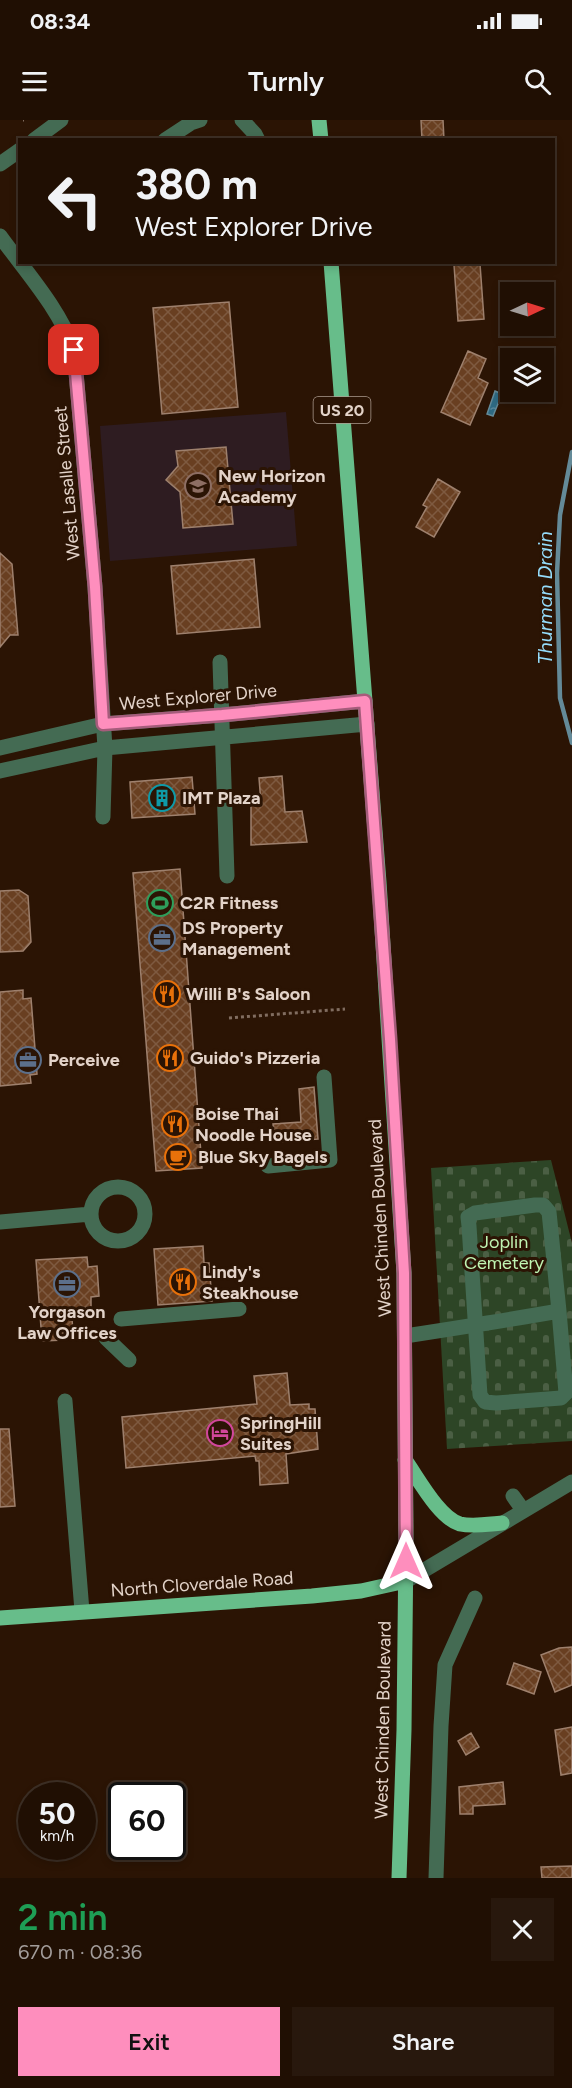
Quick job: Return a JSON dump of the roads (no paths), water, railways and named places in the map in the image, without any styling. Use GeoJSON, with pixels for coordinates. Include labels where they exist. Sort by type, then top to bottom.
{"type":"FeatureCollection","features":[{"type":"Feature","properties":{"kind":"main road"},"geometry":{"type":"LineString","coordinates":[[319,120],[321,138]]}},
{"type":"Feature","properties":{"kind":"main road","name":"West Chinden Boulevard"},"geometry":{"type":"LineString","coordinates":[[331,264],[390,1039],[405,1336],[404,1730],[399,1878]]}},
{"type":"Feature","properties":{"kind":"main road"},"geometry":{"type":"LineString","coordinates":[[405,1460],[441,1511],[458,1523],[474,1526],[502,1523]]}},
{"type":"Feature","properties":{"kind":"main road","name":"North Cloverdale Road"},"geometry":{"type":"LineString","coordinates":[[0,1618],[312,1596],[361,1591],[405,1581]]}},
{"type":"Feature","properties":{"kind":"street"},"geometry":{"type":"LineString","coordinates":[[37,138],[61,120]]}},
{"type":"Feature","properties":{"kind":"street"},"geometry":{"type":"LineString","coordinates":[[168,138],[191,123],[200,120]]}},
{"type":"Feature","properties":{"kind":"street"},"geometry":{"type":"LineString","coordinates":[[242,120],[257,138]]}},
{"type":"Feature","properties":{"kind":"street"},"geometry":{"type":"LineString","coordinates":[[0,164],[18,151]]}},
{"type":"Feature","properties":{"kind":"street","name":"West Lasalle Street"},"geometry":{"type":"LineString","coordinates":[[0,236],[18,261]]}},
{"type":"Feature","properties":{"kind":"street","name":"West Lasalle Street"},"geometry":{"type":"LineString","coordinates":[[20,264],[59,318],[74,350],[95,587],[105,748],[103,817]]}},
{"type":"Feature","properties":{"kind":"street"},"geometry":{"type":"LineString","coordinates":[[220,662],[227,876]]}},
{"type":"Feature","properties":{"kind":"street","name":"West Explorer Drive"},"geometry":{"type":"LineString","coordinates":[[0,748],[103,724],[365,701]]}},
{"type":"Feature","properties":{"kind":"street"},"geometry":{"type":"LineString","coordinates":[[0,771],[105,748],[223,739],[367,724]]}},
{"type":"Feature","properties":{"kind":"street"},"geometry":{"type":"LineString","coordinates":[[268,1166],[330,1160],[324,1077]]}},
{"type":"Feature","properties":{"kind":"street"},"geometry":{"type":"LineString","coordinates":[[543,1205],[549,1212],[559,1311],[566,1393],[561,1398],[496,1404],[485,1402],[480,1395],[468,1217],[475,1213],[543,1205]]}},
{"type":"Feature","properties":{"kind":"street"},"geometry":{"type":"LineString","coordinates":[[0,1222],[91,1214]]}},
{"type":"Feature","properties":{"kind":"street"},"geometry":{"type":"LineString","coordinates":[[121,1319],[239,1309]]}},
{"type":"Feature","properties":{"kind":"street"},"geometry":{"type":"LineString","coordinates":[[405,1336],[559,1311]]}},
{"type":"Feature","properties":{"kind":"street"},"geometry":{"type":"LineString","coordinates":[[106,1338],[129,1360]]}},
{"type":"Feature","properties":{"kind":"street"},"geometry":{"type":"LineString","coordinates":[[65,1401],[82,1611]]}},
{"type":"Feature","properties":{"kind":"street"},"geometry":{"type":"LineString","coordinates":[[405,1581],[572,1482]]}},
{"type":"Feature","properties":{"kind":"street"},"geometry":{"type":"LineString","coordinates":[[513,1496],[523,1510]]}},
{"type":"Feature","properties":{"kind":"street"},"geometry":{"type":"LineString","coordinates":[[436,1878],[445,1665],[475,1598]]}},
{"type":"Feature","properties":{"kind":"water"},"geometry":{"type":"Polygon","coordinates":[[[495,391],[500,393],[493,416],[487,414],[495,391]]]}},
{"type":"Feature","properties":{"kind":"waterway","name":"Thurman Drain"},"geometry":{"type":"LineString","coordinates":[[572,452],[560,515],[557,573],[560,698],[572,743]]}},
{"type":"Feature","properties":{"kind":"place","name":"New Horizon Academy"},"geometry":{"type":"Point","coordinates":[198,486]}},
{"type":"Feature","properties":{"kind":"place","name":"IMT Plaza"},"geometry":{"type":"Point","coordinates":[162,798]}},
{"type":"Feature","properties":{"kind":"place","name":"C2R Fitness"},"geometry":{"type":"Point","coordinates":[160,903]}},
{"type":"Feature","properties":{"kind":"place","name":"DS Property Management"},"geometry":{"type":"Point","coordinates":[162,938]}},
{"type":"Feature","properties":{"kind":"place","name":"Willi B's Saloon"},"geometry":{"type":"Point","coordinates":[167,994]}},
{"type":"Feature","properties":{"kind":"place","name":"Guido's Pizzeria"},"geometry":{"type":"Point","coordinates":[170,1058]}},
{"type":"Feature","properties":{"kind":"place","name":"Perceive"},"geometry":{"type":"Point","coordinates":[28,1060]}},
{"type":"Feature","properties":{"kind":"place","name":"Boise Thai Noodle House"},"geometry":{"type":"Point","coordinates":[175,1124]}},
{"type":"Feature","properties":{"kind":"place","name":"Blue Sky Bagels"},"geometry":{"type":"Point","coordinates":[178,1157]}},
{"type":"Feature","properties":{"kind":"place","name":"Lindy's Steakhouse"},"geometry":{"type":"Point","coordinates":[183,1282]}},
{"type":"Feature","properties":{"kind":"place","name":"Yorgason Law Offices"},"geometry":{"type":"Point","coordinates":[67,1284]}},
{"type":"Feature","properties":{"kind":"place","name":"SpringHill Suites"},"geometry":{"type":"Point","coordinates":[220,1433]}},
{"type":"Feature","properties":{"kind":"park label","name":"Joplin Cemetery"},"geometry":{"type":"Point","coordinates":[504,1252]}}]}
